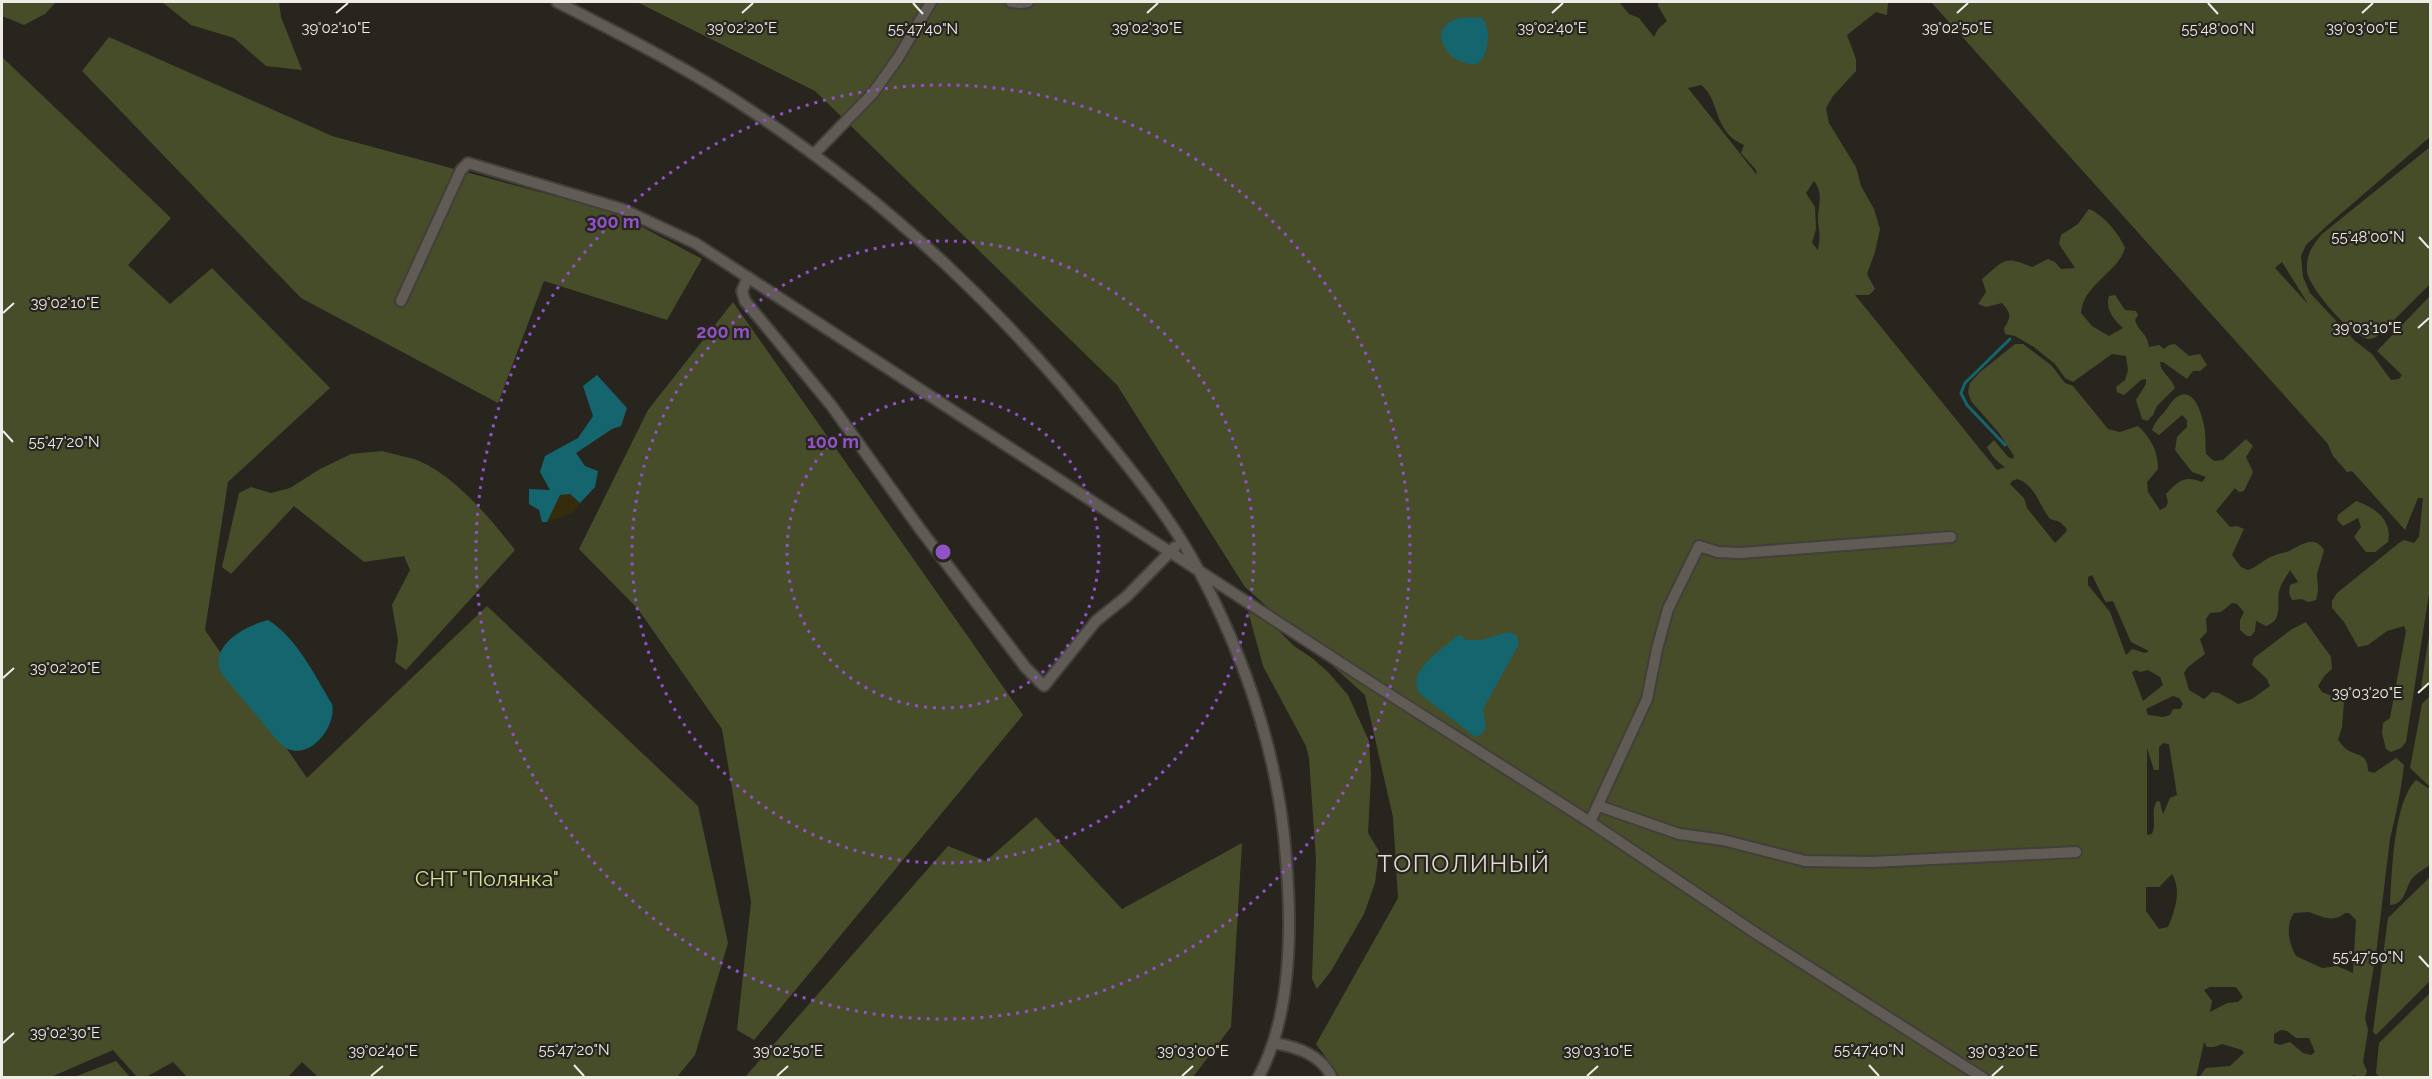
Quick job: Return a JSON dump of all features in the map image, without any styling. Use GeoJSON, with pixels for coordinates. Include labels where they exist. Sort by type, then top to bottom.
{"type":"FeatureCollection","features":[{"type":"Feature","properties":{"kind":"street"},"geometry":{"type":"LineString","coordinates":[[557,2],[710,84],[814,154],[894,217],[960,275],[1074,398],[1182,540],[1233,645],[1252,694],[1269,746],[1285,834],[1288,922],[1283,1001],[1274,1043],[1258,1077]]}},
{"type":"Feature","properties":{"kind":"street"},"geometry":{"type":"LineString","coordinates":[[814,154],[873,93],[898,58],[931,2]]}},
{"type":"Feature","properties":{"kind":"street"},"geometry":{"type":"LineString","coordinates":[[1011,2],[1028,2]]}},
{"type":"Feature","properties":{"kind":"street"},"geometry":{"type":"LineString","coordinates":[[401,301],[461,170],[468,163],[622,209],[653,222],[695,243],[748,277],[1590,822],[1757,934],[1983,1077]]}},
{"type":"Feature","properties":{"kind":"street"},"geometry":{"type":"LineString","coordinates":[[748,277],[742,291],[745,301],[831,405],[920,529],[1026,668],[1044,686],[1096,621],[1126,597],[1182,540]]}},
{"type":"Feature","properties":{"kind":"street"},"geometry":{"type":"LineString","coordinates":[[1590,822],[1647,699],[1668,609],[1699,546],[1718,552],[1740,553],[1951,537]]}},
{"type":"Feature","properties":{"kind":"street"},"geometry":{"type":"LineString","coordinates":[[1599,806],[1679,834],[1723,840],[1805,861],[1872,862],[2076,852]]}},
{"type":"Feature","properties":{"kind":"street"},"geometry":{"type":"LineString","coordinates":[[1274,1043],[1296,1047],[1321,1062],[1332,1077]]}},
{"type":"Feature","properties":{"kind":"green space"},"geometry":{"type":"Polygon","coordinates":[[[2,2],[56,2],[45,14],[24,25],[2,16],[2,2]]]}},
{"type":"Feature","properties":{"kind":"green space"},"geometry":{"type":"Polygon","coordinates":[[[162,2],[279,2],[281,17],[302,70],[266,66],[234,38],[191,25],[162,2]]]}},
{"type":"Feature","properties":{"kind":"green space"},"geometry":{"type":"Polygon","coordinates":[[[637,2],[1619,2],[1629,14],[1639,18],[1654,37],[1658,29],[1667,21],[1658,2],[1888,2],[1887,15],[1876,12],[1847,35],[1856,59],[1856,71],[1833,96],[1826,108],[1829,123],[1856,167],[1861,186],[1874,209],[1880,229],[1867,274],[1875,289],[1869,295],[1855,295],[1997,470],[2005,467],[1994,458],[1987,447],[1994,440],[2008,457],[2013,459],[2014,456],[1999,433],[1971,401],[1968,392],[1970,383],[1979,373],[2015,344],[2023,344],[2051,365],[2065,383],[2073,386],[2108,429],[2120,432],[2138,426],[2147,435],[2158,462],[2158,469],[2147,482],[2148,492],[2160,510],[2166,507],[2168,502],[2166,494],[2182,480],[2191,479],[2202,482],[2206,477],[2192,472],[2175,450],[2177,437],[2187,427],[2187,420],[2182,415],[2159,435],[2152,430],[2174,399],[2185,394],[2190,396],[2198,406],[2204,425],[2206,454],[2214,461],[2223,460],[2246,439],[2253,446],[2246,457],[2253,472],[2244,491],[2239,492],[2235,488],[2216,511],[2230,527],[2237,526],[2244,529],[2232,555],[2241,567],[2248,570],[2270,557],[2308,542],[2320,545],[2324,550],[2317,574],[2316,600],[2308,602],[2302,599],[2292,600],[2289,593],[2290,585],[2298,582],[2290,570],[2280,588],[2276,619],[2266,626],[2256,621],[2255,631],[2251,636],[2247,636],[2240,630],[2240,620],[2244,612],[2237,604],[2232,603],[2221,612],[2210,613],[2206,619],[2207,632],[2200,639],[2205,654],[2184,673],[2189,690],[2204,699],[2212,692],[2219,693],[2238,704],[2252,699],[2270,686],[2267,679],[2252,665],[2254,658],[2292,629],[2306,622],[2331,657],[2332,669],[2318,686],[2322,692],[2344,701],[2342,727],[2338,740],[2348,750],[2365,759],[2368,771],[2374,773],[2396,758],[2404,765],[2390,839],[2376,954],[2365,1019],[2368,1030],[2363,1062],[2367,1071],[2366,1075],[2361,1077],[2353,1075],[2352,1078],[2201,1077],[2206,1068],[2230,1066],[2244,1053],[2242,1050],[2222,1044],[2207,1047],[2204,1042],[2196,1078],[1340,1077],[1316,1044],[1398,898],[1393,817],[1365,695],[1245,587],[1117,385],[815,91],[637,2]],[[1701,85],[1688,88],[1757,175],[1756,170],[1741,153],[1744,145],[1727,132],[1707,91],[1701,85]],[[1814,181],[1806,193],[1815,207],[1816,229],[1812,243],[1818,250],[1820,195],[1814,181]],[[2017,479],[2010,484],[2024,498],[2027,508],[2055,543],[2067,529],[2060,522],[2050,519],[2036,496],[2023,482],[2017,479]],[[2092,575],[2088,577],[2088,585],[2110,612],[2126,655],[2132,649],[2145,653],[2149,651],[2131,642],[2113,601],[2106,602],[2092,575]],[[2148,670],[2132,672],[2143,701],[2163,685],[2160,677],[2148,670]],[[2173,696],[2146,709],[2148,715],[2163,717],[2170,715],[2173,709],[2180,709],[2183,704],[2179,698],[2173,696]],[[2163,743],[2159,747],[2159,770],[2154,770],[2147,748],[2147,835],[2152,834],[2157,801],[2160,802],[2163,814],[2170,798],[2177,795],[2169,744],[2163,743]],[[2172,874],[2159,887],[2146,887],[2146,911],[2159,929],[2168,927],[2177,893],[2172,874]],[[2309,912],[2294,913],[2291,918],[2289,935],[2296,956],[2322,968],[2337,966],[2353,973],[2356,920],[2349,913],[2332,918],[2309,912]],[[2210,987],[2204,990],[2212,1001],[2210,1012],[2227,1003],[2238,1002],[2243,997],[2236,987],[2210,987]],[[2281,1030],[2274,1034],[2274,1043],[2280,1045],[2290,1042],[2303,1053],[2311,1055],[2315,1052],[2309,1038],[2296,1038],[2287,1031],[2281,1030]]]}},
{"type":"Feature","properties":{"kind":"green space"},"geometry":{"type":"Polygon","coordinates":[[[1931,2],[2430,2],[2430,137],[2306,245],[2301,256],[2303,277],[2310,293],[2355,341],[2372,354],[2391,380],[2399,379],[2402,375],[2377,351],[2430,296],[2430,587],[2406,742],[2401,748],[2391,752],[2386,749],[2382,733],[2383,723],[2390,718],[2406,631],[2404,626],[2387,631],[2368,645],[2358,647],[2344,622],[2332,608],[2332,601],[2337,593],[2399,543],[2404,540],[2414,543],[2419,537],[2423,498],[2418,498],[2405,530],[2352,471],[2347,472],[2333,456],[2328,444],[1931,2]],[[2282,262],[2275,268],[2307,302],[2282,262]]]}},
{"type":"Feature","properties":{"kind":"green space"},"geometry":{"type":"Polygon","coordinates":[[[109,37],[332,136],[614,212],[702,259],[667,320],[544,281],[498,403],[301,298],[82,71],[109,37]]]}},
{"type":"Feature","properties":{"kind":"green space","name":"СНТ \"Полянка\""},"geometry":{"type":"Polygon","coordinates":[[[2,57],[171,218],[128,265],[170,304],[212,268],[330,388],[228,482],[205,630],[307,778],[487,606],[698,806],[728,943],[695,1055],[677,1077],[319,1078],[302,1062],[288,1077],[188,1078],[173,1062],[146,1077],[137,1077],[113,1050],[51,1077],[2,1077],[2,57]]]}},
{"type":"Feature","properties":{"kind":"green space"},"geometry":{"type":"Polygon","coordinates":[[[2430,147],[2430,284],[2379,335],[2371,339],[2364,338],[2354,332],[2333,312],[2315,289],[2307,271],[2309,255],[2322,234],[2430,147]]]}},
{"type":"Feature","properties":{"kind":"green space"},"geometry":{"type":"Polygon","coordinates":[[[2089,209],[2110,226],[2125,248],[2115,265],[2088,294],[2081,313],[2092,326],[2109,336],[2123,328],[2113,317],[2108,305],[2109,296],[2115,295],[2125,310],[2136,311],[2138,315],[2135,320],[2147,338],[2149,347],[2159,345],[2164,349],[2175,344],[2189,356],[2200,354],[2207,365],[2200,371],[2193,371],[2187,379],[2160,362],[2175,388],[2157,406],[2147,421],[2142,419],[2136,400],[2146,384],[2146,379],[2141,380],[2124,395],[2117,392],[2116,387],[2125,380],[2128,370],[2126,356],[2112,354],[2073,382],[2065,378],[2055,364],[2034,347],[2015,336],[2005,334],[2004,328],[2009,315],[2002,303],[1986,307],[1978,304],[1986,292],[1982,279],[2005,261],[2015,261],[2032,267],[2048,259],[2055,262],[2061,269],[2075,268],[2059,244],[2061,235],[2078,224],[2089,209]]]}},
{"type":"Feature","properties":{"kind":"green space"},"geometry":{"type":"Polygon","coordinates":[[[733,302],[1023,715],[754,1040],[737,1030],[751,902],[722,729],[638,609],[579,549],[648,410],[733,302]]]}},
{"type":"Feature","properties":{"kind":"green space"},"geometry":{"type":"Polygon","coordinates":[[[382,451],[414,459],[443,475],[470,498],[515,550],[406,670],[395,662],[398,640],[392,605],[410,570],[404,556],[364,562],[294,506],[231,574],[222,567],[239,493],[251,487],[271,493],[290,488],[320,469],[351,454],[382,451]]]}},
{"type":"Feature","properties":{"kind":"green space"},"geometry":{"type":"Polygon","coordinates":[[[2356,501],[2375,511],[2388,527],[2388,542],[2375,552],[2366,552],[2354,537],[2361,527],[2358,518],[2343,526],[2337,520],[2338,515],[2356,501]]]}},
{"type":"Feature","properties":{"kind":"green space"},"geometry":{"type":"Polygon","coordinates":[[[1248,611],[1276,628],[1294,646],[1328,672],[1348,695],[1369,741],[1371,775],[1368,833],[1379,851],[1375,883],[1364,914],[1331,971],[1317,989],[1312,979],[1316,860],[1309,758],[1306,746],[1263,666],[1248,611]]]}},
{"type":"Feature","properties":{"kind":"green space"},"geometry":{"type":"Polygon","coordinates":[[[2430,629],[2430,683],[2424,689],[2421,687],[2430,629]]]}},
{"type":"Feature","properties":{"kind":"green space"},"geometry":{"type":"Polygon","coordinates":[[[2430,696],[2430,787],[2410,768],[2422,704],[2430,696]]]}},
{"type":"Feature","properties":{"kind":"green space"},"geometry":{"type":"Polygon","coordinates":[[[2416,780],[2430,787],[2430,865],[2411,880],[2398,903],[2390,905],[2395,839],[2403,805],[2408,791],[2416,780]]]}},
{"type":"Feature","properties":{"kind":"green space"},"geometry":{"type":"Polygon","coordinates":[[[1036,817],[1122,909],[1242,843],[1231,1027],[1193,1077],[745,1077],[948,846],[986,861],[1036,817]]]}},
{"type":"Feature","properties":{"kind":"green space"},"geometry":{"type":"Polygon","coordinates":[[[2430,877],[2430,981],[2376,1035],[2373,1032],[2388,918],[2430,877]]]}},
{"type":"Feature","properties":{"kind":"green space"},"geometry":{"type":"Polygon","coordinates":[[[2430,993],[2430,1077],[2379,1077],[2376,1073],[2379,1043],[2430,993]]]}},
{"type":"Feature","properties":{"kind":"green space"},"geometry":{"type":"Polygon","coordinates":[[[116,1061],[130,1077],[74,1077],[116,1061]]]}},
{"type":"Feature","properties":{"kind":"sand"},"geometry":{"type":"Polygon","coordinates":[[[570,494],[580,503],[576,508],[569,515],[547,522],[560,495],[570,494]]]}},
{"type":"Feature","properties":{"kind":"water"},"geometry":{"type":"Polygon","coordinates":[[[1480,17],[1487,27],[1488,34],[1484,55],[1477,64],[1456,59],[1443,45],[1441,37],[1443,29],[1449,22],[1460,18],[1480,17]]]}},
{"type":"Feature","properties":{"kind":"water"},"geometry":{"type":"Polygon","coordinates":[[[597,375],[627,408],[621,426],[612,429],[576,453],[585,466],[598,471],[595,487],[580,503],[570,494],[560,495],[547,522],[542,522],[539,510],[529,504],[529,489],[550,490],[540,472],[545,456],[578,438],[593,416],[583,386],[597,375]]]}},
{"type":"Feature","properties":{"kind":"water"},"geometry":{"type":"Polygon","coordinates":[[[268,620],[297,647],[332,704],[333,712],[327,730],[314,745],[306,749],[297,751],[282,745],[221,673],[220,654],[231,638],[249,627],[268,620]]]}},
{"type":"Feature","properties":{"kind":"water"},"geometry":{"type":"Polygon","coordinates":[[[1509,632],[1517,636],[1519,644],[1483,709],[1485,729],[1475,737],[1420,694],[1416,686],[1417,678],[1434,655],[1460,635],[1466,640],[1481,640],[1509,632]]]}},
{"type":"Feature","properties":{"kind":"waterway"},"geometry":{"type":"LineString","coordinates":[[2005,445],[1967,405],[1961,393],[1965,383],[2010,339]]}},
{"type":"Feature","properties":{"kind":"district","name":"ТОПОЛИНЫЙ"},"geometry":{"type":"Point","coordinates":[1464,864]}}]}
